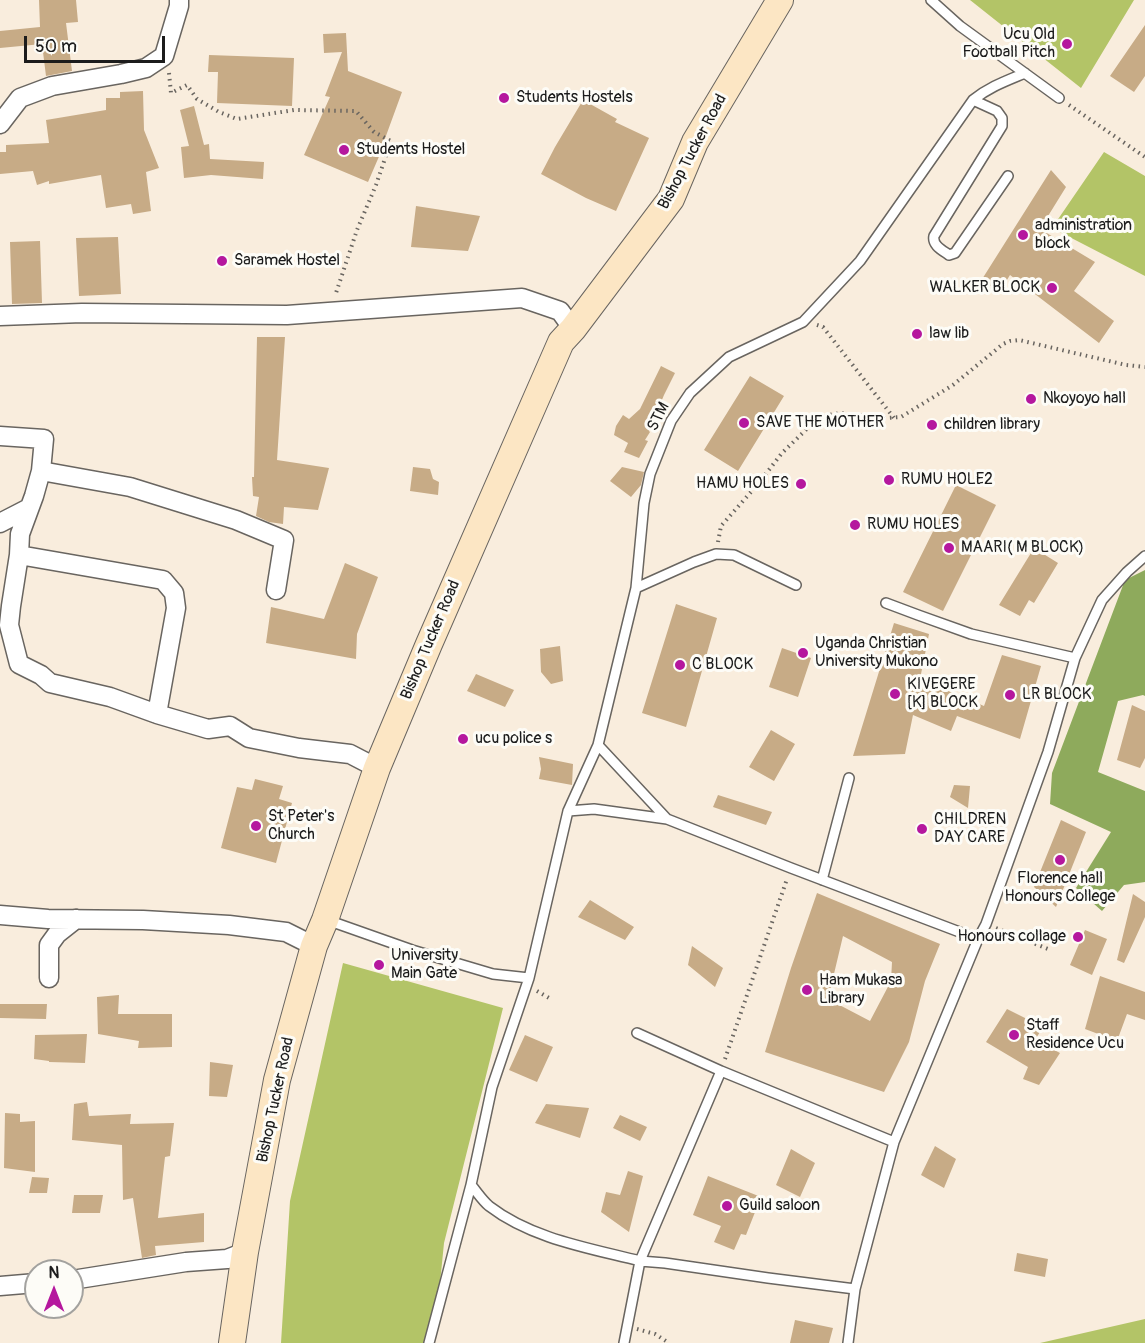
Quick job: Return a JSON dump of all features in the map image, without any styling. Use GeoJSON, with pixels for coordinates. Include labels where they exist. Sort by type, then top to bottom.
{"type":"FeatureCollection","features":[{"type":"Feature","properties":{"kind":"main road","name":"Bishop Tucker Road"},"geometry":{"type":"LineString","coordinates":[[232,1343],[245,1252],[277,1080],[314,946],[377,768],[561,342],[671,200],[695,142],[780,0]]}},
{"type":"Feature","properties":{"kind":"street"},"geometry":{"type":"LineString","coordinates":[[0,124],[20,98],[52,86],[146,68],[164,56],[179,0]]}},
{"type":"Feature","properties":{"kind":"street"},"geometry":{"type":"LineString","coordinates":[[0,316],[82,313],[287,315],[522,298],[560,311],[573,329]]}},
{"type":"Feature","properties":{"kind":"street"},"geometry":{"type":"LineString","coordinates":[[0,436],[44,439],[41,471],[20,534],[9,624],[19,664],[41,675],[50,683],[110,697],[208,729],[230,726],[249,738],[299,748],[350,754],[377,768]]}},
{"type":"Feature","properties":{"kind":"street"},"geometry":{"type":"LineString","coordinates":[[41,471],[130,487],[236,520],[284,540],[276,590]]}},
{"type":"Feature","properties":{"kind":"street"},"geometry":{"type":"LineString","coordinates":[[0,523],[29,508]]}},
{"type":"Feature","properties":{"kind":"street"},"geometry":{"type":"LineString","coordinates":[[19,555],[163,580],[174,593],[177,608],[157,714]]}},
{"type":"Feature","properties":{"kind":"street"},"geometry":{"type":"LineString","coordinates":[[0,915],[228,925],[286,932],[314,946]]}},
{"type":"Feature","properties":{"kind":"street"},"geometry":{"type":"LineString","coordinates":[[49,978],[49,945],[57,934],[76,919]]}},
{"type":"Feature","properties":{"kind":"street"},"geometry":{"type":"LineString","coordinates":[[84,1278],[186,1262],[227,1259],[245,1252]]}},
{"type":"Feature","properties":{"kind":"street"},"geometry":{"type":"LineString","coordinates":[[0,1286],[24,1284]]}},
{"type":"Feature","properties":{"kind":"lane"},"geometry":{"type":"LineString","coordinates":[[931,0],[960,26],[1059,98]]}},
{"type":"Feature","properties":{"kind":"lane"},"geometry":{"type":"LineString","coordinates":[[1008,176],[956,253],[949,255],[934,244],[934,236],[1002,126],[1002,118],[996,111],[973,100],[997,84],[1025,73]]}},
{"type":"Feature","properties":{"kind":"lane","name":"STM"},"geometry":{"type":"LineString","coordinates":[[429,1343],[471,1185],[492,1087],[529,978],[568,811],[598,745],[636,588],[644,503],[650,474],[671,421],[690,393],[729,357],[803,322],[860,261],[973,100]]}},
{"type":"Feature","properties":{"kind":"lane"},"geometry":{"type":"LineString","coordinates":[[636,588],[716,554],[734,555],[796,585]]}},
{"type":"Feature","properties":{"kind":"lane"},"geometry":{"type":"LineString","coordinates":[[848,1343],[855,1289],[894,1142],[986,924],[1048,753],[1075,658],[1102,600],[1145,556]]}},
{"type":"Feature","properties":{"kind":"lane"},"geometry":{"type":"LineString","coordinates":[[886,603],[971,634],[1075,658]]}},
{"type":"Feature","properties":{"kind":"lane"},"geometry":{"type":"LineString","coordinates":[[598,745],[667,819]]}},
{"type":"Feature","properties":{"kind":"lane"},"geometry":{"type":"LineString","coordinates":[[822,880],[849,778]]}},
{"type":"Feature","properties":{"kind":"lane"},"geometry":{"type":"LineString","coordinates":[[568,811],[594,809],[667,819],[978,939]]}},
{"type":"Feature","properties":{"kind":"lane"},"geometry":{"type":"LineString","coordinates":[[325,920],[412,950],[493,974],[529,978]]}},
{"type":"Feature","properties":{"kind":"lane"},"geometry":{"type":"LineString","coordinates":[[637,1033],[721,1071],[894,1142]]}},
{"type":"Feature","properties":{"kind":"lane"},"geometry":{"type":"LineString","coordinates":[[624,1343],[640,1261],[721,1071]]}},
{"type":"Feature","properties":{"kind":"lane"},"geometry":{"type":"LineString","coordinates":[[471,1185],[488,1205],[541,1234],[640,1261],[855,1289]]}},
{"type":"Feature","properties":{"kind":"path"},"geometry":{"type":"LineString","coordinates":[[164,56],[168,63],[171,93],[188,85],[197,99],[237,119],[294,110],[356,111],[374,132],[391,141],[357,230],[333,304],[333,311]]}},
{"type":"Feature","properties":{"kind":"path"},"geometry":{"type":"LineString","coordinates":[[1059,98],[1145,157]]}},
{"type":"Feature","properties":{"kind":"path"},"geometry":{"type":"LineString","coordinates":[[824,327],[894,418]]}},
{"type":"Feature","properties":{"kind":"path"},"geometry":{"type":"LineString","coordinates":[[716,554],[721,525],[782,453],[814,422],[828,415],[840,413],[901,417],[953,385],[1003,344],[1010,341],[1019,340],[1126,365],[1145,367]]}},
{"type":"Feature","properties":{"kind":"path"},"geometry":{"type":"LineString","coordinates":[[721,1071],[790,868]]}},
{"type":"Feature","properties":{"kind":"path"},"geometry":{"type":"LineString","coordinates":[[986,924],[1048,949]]}},
{"type":"Feature","properties":{"kind":"path"},"geometry":{"type":"LineString","coordinates":[[628,1326],[655,1334],[669,1343]]}},
{"type":"Feature","properties":{"kind":"green space","name":"Ucu Old Football Pitch"},"geometry":{"type":"Polygon","coordinates":[[[970,0],[1134,0],[1081,88],[970,0]]]}},
{"type":"Feature","properties":{"kind":"green space"},"geometry":{"type":"Polygon","coordinates":[[[1104,152],[1145,176],[1145,276],[1052,228],[1104,152]]]}},
{"type":"Feature","properties":{"kind":"green space"},"geometry":{"type":"Polygon","coordinates":[[[1145,570],[1145,696],[1118,701],[1098,772],[1145,791],[1145,882],[1124,885],[1102,911],[1076,888],[1111,832],[1050,804],[1052,773],[1125,580],[1145,570]]]}},
{"type":"Feature","properties":{"kind":"green space"},"geometry":{"type":"Polygon","coordinates":[[[343,963],[503,1008],[444,1243],[434,1343],[281,1343],[290,1201],[343,963]]]}},
{"type":"Feature","properties":{"kind":"green space"},"geometry":{"type":"Polygon","coordinates":[[[1145,1319],[1145,1343],[1040,1343],[1145,1319]]]}},
{"type":"Feature","properties":{"kind":"building"},"geometry":{"type":"Polygon","coordinates":[[[39,0],[76,0],[78,22],[66,23],[72,71],[46,76],[42,44],[0,48],[0,31],[40,27],[39,0]]]}},
{"type":"Feature","properties":{"kind":"building"},"geometry":{"type":"Polygon","coordinates":[[[1145,25],[1145,76],[1134,92],[1110,76],[1145,25]]]}},
{"type":"Feature","properties":{"kind":"building"},"geometry":{"type":"Polygon","coordinates":[[[346,33],[348,71],[402,92],[384,145],[368,182],[304,155],[330,97],[325,96],[342,52],[324,53],[323,34],[346,33]]]}},
{"type":"Feature","properties":{"kind":"building"},"geometry":{"type":"Polygon","coordinates":[[[209,55],[294,58],[292,106],[217,103],[218,72],[208,72],[209,55]]]}},
{"type":"Feature","properties":{"kind":"building"},"geometry":{"type":"Polygon","coordinates":[[[143,91],[144,130],[159,168],[146,172],[151,211],[133,214],[131,204],[106,208],[101,175],[49,184],[49,181],[37,185],[33,171],[0,174],[0,152],[6,152],[6,145],[49,143],[46,120],[106,110],[106,98],[120,98],[120,92],[143,91]]]}},
{"type":"Feature","properties":{"kind":"building"},"geometry":{"type":"Polygon","coordinates":[[[583,100],[617,119],[615,122],[649,138],[616,211],[541,174],[583,100]]]}},
{"type":"Feature","properties":{"kind":"building"},"geometry":{"type":"Polygon","coordinates":[[[194,106],[204,145],[209,144],[210,159],[264,162],[263,179],[211,175],[184,178],[181,147],[189,146],[180,110],[194,106]]]}},
{"type":"Feature","properties":{"kind":"building"},"geometry":{"type":"Polygon","coordinates":[[[1051,170],[1066,187],[1040,229],[1095,262],[1074,291],[1114,321],[1099,343],[1010,275],[1002,288],[979,284],[1051,170]]]}},
{"type":"Feature","properties":{"kind":"building"},"geometry":{"type":"Polygon","coordinates":[[[416,206],[480,216],[468,251],[411,247],[416,206]]]}},
{"type":"Feature","properties":{"kind":"building"},"geometry":{"type":"Polygon","coordinates":[[[118,237],[121,294],[79,296],[76,238],[118,237]]]}},
{"type":"Feature","properties":{"kind":"building"},"geometry":{"type":"Polygon","coordinates":[[[40,241],[42,303],[12,304],[10,242],[40,241]]]}},
{"type":"Feature","properties":{"kind":"building"},"geometry":{"type":"Polygon","coordinates":[[[257,337],[285,337],[277,460],[329,468],[318,510],[284,507],[283,524],[269,522],[256,516],[259,497],[253,496],[257,337]]]}},
{"type":"Feature","properties":{"kind":"building"},"geometry":{"type":"Polygon","coordinates":[[[661,366],[675,373],[639,458],[624,452],[628,443],[614,435],[616,426],[623,415],[629,419],[640,409],[661,366]]]}},
{"type":"Feature","properties":{"kind":"building","name":"SAVE THE MOTHER"},"geometry":{"type":"Polygon","coordinates":[[[750,376],[784,396],[738,471],[704,450],[750,376]]]}},
{"type":"Feature","properties":{"kind":"building"},"geometry":{"type":"Polygon","coordinates":[[[413,467],[430,469],[433,479],[439,482],[438,495],[410,491],[413,467]]]}},
{"type":"Feature","properties":{"kind":"building"},"geometry":{"type":"Polygon","coordinates":[[[622,467],[644,472],[641,485],[631,497],[610,481],[622,467]]]}},
{"type":"Feature","properties":{"kind":"building","name":"MAARI( M BLOCK)"},"geometry":{"type":"Polygon","coordinates":[[[956,485],[996,505],[943,611],[903,592],[956,485]]]}},
{"type":"Feature","properties":{"kind":"building"},"geometry":{"type":"Polygon","coordinates":[[[1034,548],[1058,563],[1034,603],[1029,600],[1020,616],[999,605],[1034,548]]]}},
{"type":"Feature","properties":{"kind":"building"},"geometry":{"type":"Polygon","coordinates":[[[345,563],[378,577],[357,634],[356,659],[266,643],[271,607],[324,619],[345,563]]]}},
{"type":"Feature","properties":{"kind":"building","name":"C BLOCK"},"geometry":{"type":"Polygon","coordinates":[[[676,604],[717,618],[686,727],[642,713],[676,604]]]}},
{"type":"Feature","properties":{"kind":"building"},"geometry":{"type":"Polygon","coordinates":[[[894,623],[929,634],[920,679],[984,706],[1002,655],[1041,666],[1020,739],[957,716],[951,731],[913,715],[905,754],[853,756],[894,623]]]}},
{"type":"Feature","properties":{"kind":"building"},"geometry":{"type":"Polygon","coordinates":[[[560,646],[563,681],[551,684],[541,672],[540,649],[560,646]]]}},
{"type":"Feature","properties":{"kind":"building"},"geometry":{"type":"Polygon","coordinates":[[[782,648],[811,658],[798,697],[769,687],[782,648]]]}},
{"type":"Feature","properties":{"kind":"building"},"geometry":{"type":"Polygon","coordinates":[[[476,674],[514,690],[505,707],[467,691],[476,674]]]}},
{"type":"Feature","properties":{"kind":"building"},"geometry":{"type":"Polygon","coordinates":[[[1132,705],[1145,711],[1145,758],[1140,768],[1117,760],[1132,705]]]}},
{"type":"Feature","properties":{"kind":"building"},"geometry":{"type":"Polygon","coordinates":[[[771,730],[795,744],[774,781],[749,767],[771,730]]]}},
{"type":"Feature","properties":{"kind":"building"},"geometry":{"type":"Polygon","coordinates":[[[539,757],[573,764],[572,785],[539,779],[541,769],[539,757]]]}},
{"type":"Feature","properties":{"kind":"building","name":"St Peter's Church"},"geometry":{"type":"Polygon","coordinates":[[[255,779],[283,786],[279,799],[292,803],[276,863],[221,848],[237,787],[252,790],[255,779]]]}},
{"type":"Feature","properties":{"kind":"building"},"geometry":{"type":"Polygon","coordinates":[[[954,785],[970,786],[968,808],[950,797],[954,785]]]}},
{"type":"Feature","properties":{"kind":"building"},"geometry":{"type":"Polygon","coordinates":[[[718,795],[772,812],[766,825],[713,807],[718,795]]]}},
{"type":"Feature","properties":{"kind":"building","name":"Florence hall Honours College"},"geometry":{"type":"Polygon","coordinates":[[[1061,820],[1086,832],[1056,907],[1034,887],[1061,820]]]}},
{"type":"Feature","properties":{"kind":"building","name":"Ham Mukasa Library"},"geometry":{"type":"Polygon","coordinates":[[[817,893],[940,944],[925,981],[909,1042],[884,1092],[765,1052],[817,893]],[[843,936],[828,999],[870,1021],[891,981],[892,962],[843,936]]]}},
{"type":"Feature","properties":{"kind":"building"},"geometry":{"type":"Polygon","coordinates":[[[1133,894],[1145,902],[1145,917],[1124,963],[1117,960],[1133,894]]]}},
{"type":"Feature","properties":{"kind":"building"},"geometry":{"type":"Polygon","coordinates":[[[590,900],[634,927],[625,940],[578,917],[590,900]]]}},
{"type":"Feature","properties":{"kind":"building"},"geometry":{"type":"Polygon","coordinates":[[[1085,930],[1107,939],[1092,975],[1070,965],[1085,930]]]}},
{"type":"Feature","properties":{"kind":"building"},"geometry":{"type":"Polygon","coordinates":[[[692,946],[723,968],[715,987],[688,965],[692,946]]]}},
{"type":"Feature","properties":{"kind":"building"},"geometry":{"type":"Polygon","coordinates":[[[1100,976],[1145,992],[1145,1020],[1127,1014],[1117,1041],[1085,1029],[1100,976]]]}},
{"type":"Feature","properties":{"kind":"building"},"geometry":{"type":"Polygon","coordinates":[[[119,995],[118,1014],[172,1014],[172,1047],[138,1048],[139,1041],[98,1034],[97,997],[119,995]]]}},
{"type":"Feature","properties":{"kind":"building"},"geometry":{"type":"Polygon","coordinates":[[[0,1004],[47,1004],[46,1019],[0,1018],[0,1004]]]}},
{"type":"Feature","properties":{"kind":"building","name":"Staff Residence Ucu"},"geometry":{"type":"Polygon","coordinates":[[[1007,1009],[1043,1027],[1035,1040],[1060,1053],[1039,1085],[1023,1079],[1028,1067],[986,1042],[1007,1009]]]}},
{"type":"Feature","properties":{"kind":"building"},"geometry":{"type":"Polygon","coordinates":[[[87,1034],[85,1063],[49,1062],[34,1059],[35,1035],[87,1034]]]}},
{"type":"Feature","properties":{"kind":"building"},"geometry":{"type":"Polygon","coordinates":[[[525,1035],[553,1047],[537,1082],[509,1070],[525,1035]]]}},
{"type":"Feature","properties":{"kind":"building"},"geometry":{"type":"Polygon","coordinates":[[[210,1062],[233,1065],[227,1097],[209,1096],[210,1062]]]}},
{"type":"Feature","properties":{"kind":"building"},"geometry":{"type":"Polygon","coordinates":[[[87,1102],[89,1116],[131,1114],[130,1124],[174,1123],[170,1156],[165,1157],[158,1218],[204,1213],[204,1242],[155,1246],[156,1255],[142,1258],[133,1198],[123,1200],[122,1145],[72,1140],[74,1104],[87,1102]]]}},
{"type":"Feature","properties":{"kind":"building"},"geometry":{"type":"Polygon","coordinates":[[[546,1104],[589,1108],[580,1138],[535,1123],[546,1104]]]}},
{"type":"Feature","properties":{"kind":"building"},"geometry":{"type":"Polygon","coordinates":[[[5,1113],[20,1114],[20,1122],[35,1121],[35,1172],[4,1168],[5,1113]]]}},
{"type":"Feature","properties":{"kind":"building"},"geometry":{"type":"Polygon","coordinates":[[[620,1115],[647,1127],[640,1141],[613,1128],[620,1115]]]}},
{"type":"Feature","properties":{"kind":"building"},"geometry":{"type":"Polygon","coordinates":[[[935,1146],[956,1159],[944,1188],[921,1175],[935,1146]]]}},
{"type":"Feature","properties":{"kind":"building"},"geometry":{"type":"Polygon","coordinates":[[[791,1149],[815,1163],[800,1197],[776,1185],[791,1149]]]}},
{"type":"Feature","properties":{"kind":"building"},"geometry":{"type":"Polygon","coordinates":[[[628,1171],[643,1176],[629,1232],[601,1212],[606,1192],[620,1195],[628,1171]]]}},
{"type":"Feature","properties":{"kind":"building","name":"Guild saloon"},"geometry":{"type":"Polygon","coordinates":[[[708,1176],[761,1197],[746,1235],[741,1234],[734,1250],[714,1242],[721,1226],[693,1215],[708,1176]]]}},
{"type":"Feature","properties":{"kind":"building"},"geometry":{"type":"Polygon","coordinates":[[[32,1177],[49,1178],[47,1193],[29,1193],[32,1177]]]}},
{"type":"Feature","properties":{"kind":"building"},"geometry":{"type":"Polygon","coordinates":[[[74,1195],[103,1195],[100,1213],[72,1213],[74,1195]]]}},
{"type":"Feature","properties":{"kind":"building"},"geometry":{"type":"Polygon","coordinates":[[[1017,1253],[1048,1259],[1045,1277],[1014,1271],[1017,1253]]]}},
{"type":"Feature","properties":{"kind":"building"},"geometry":{"type":"Polygon","coordinates":[[[795,1320],[833,1328],[829,1343],[790,1343],[795,1320]]]}},
{"type":"Feature","properties":{"kind":"place","name":"Ucu Old Football Pitch"},"geometry":{"type":"Point","coordinates":[1067,44]}},
{"type":"Feature","properties":{"kind":"place","name":"Students Hostels"},"geometry":{"type":"Point","coordinates":[504,98]}},
{"type":"Feature","properties":{"kind":"place","name":"Students Hostel"},"geometry":{"type":"Point","coordinates":[344,150]}},
{"type":"Feature","properties":{"kind":"place","name":"administration block"},"geometry":{"type":"Point","coordinates":[1023,235]}},
{"type":"Feature","properties":{"kind":"place","name":"Saramek Hostel"},"geometry":{"type":"Point","coordinates":[222,261]}},
{"type":"Feature","properties":{"kind":"place","name":"WALKER BLOCK"},"geometry":{"type":"Point","coordinates":[1052,288]}},
{"type":"Feature","properties":{"kind":"place","name":"law lib"},"geometry":{"type":"Point","coordinates":[917,334]}},
{"type":"Feature","properties":{"kind":"place","name":"Nkoyoyo hall"},"geometry":{"type":"Point","coordinates":[1031,399]}},
{"type":"Feature","properties":{"kind":"place","name":"SAVE THE MOTHER"},"geometry":{"type":"Point","coordinates":[744,423]}},
{"type":"Feature","properties":{"kind":"place","name":"children library"},"geometry":{"type":"Point","coordinates":[932,425]}},
{"type":"Feature","properties":{"kind":"place","name":"RUMU HOLE2"},"geometry":{"type":"Point","coordinates":[889,480]}},
{"type":"Feature","properties":{"kind":"place","name":"HAMU HOLES"},"geometry":{"type":"Point","coordinates":[801,484]}},
{"type":"Feature","properties":{"kind":"place","name":"RUMU HOLES"},"geometry":{"type":"Point","coordinates":[855,525]}},
{"type":"Feature","properties":{"kind":"place","name":"MAARI( M BLOCK)"},"geometry":{"type":"Point","coordinates":[949,548]}},
{"type":"Feature","properties":{"kind":"place","name":"Uganda Christian University Mukono"},"geometry":{"type":"Point","coordinates":[803,653]}},
{"type":"Feature","properties":{"kind":"place","name":"C BLOCK"},"geometry":{"type":"Point","coordinates":[680,665]}},
{"type":"Feature","properties":{"kind":"place","name":"KIVEGERE [K] BLOCK"},"geometry":{"type":"Point","coordinates":[895,694]}},
{"type":"Feature","properties":{"kind":"place","name":"LR BLOCK"},"geometry":{"type":"Point","coordinates":[1010,695]}},
{"type":"Feature","properties":{"kind":"place","name":"ucu police s"},"geometry":{"type":"Point","coordinates":[463,739]}},
{"type":"Feature","properties":{"kind":"place","name":"St Peter's Church"},"geometry":{"type":"Point","coordinates":[256,826]}},
{"type":"Feature","properties":{"kind":"place","name":"CHILDREN DAY CARE"},"geometry":{"type":"Point","coordinates":[922,829]}},
{"type":"Feature","properties":{"kind":"place","name":"Florence hall Honours College"},"geometry":{"type":"Point","coordinates":[1060,860]}},
{"type":"Feature","properties":{"kind":"place","name":"Honours collage"},"geometry":{"type":"Point","coordinates":[1078,937]}},
{"type":"Feature","properties":{"kind":"place","name":"University Main Gate"},"geometry":{"type":"Point","coordinates":[379,965]}},
{"type":"Feature","properties":{"kind":"place","name":"Ham Mukasa Library"},"geometry":{"type":"Point","coordinates":[807,990]}},
{"type":"Feature","properties":{"kind":"place","name":"Staff Residence Ucu"},"geometry":{"type":"Point","coordinates":[1014,1035]}},
{"type":"Feature","properties":{"kind":"place","name":"Guild saloon"},"geometry":{"type":"Point","coordinates":[727,1206]}}]}
